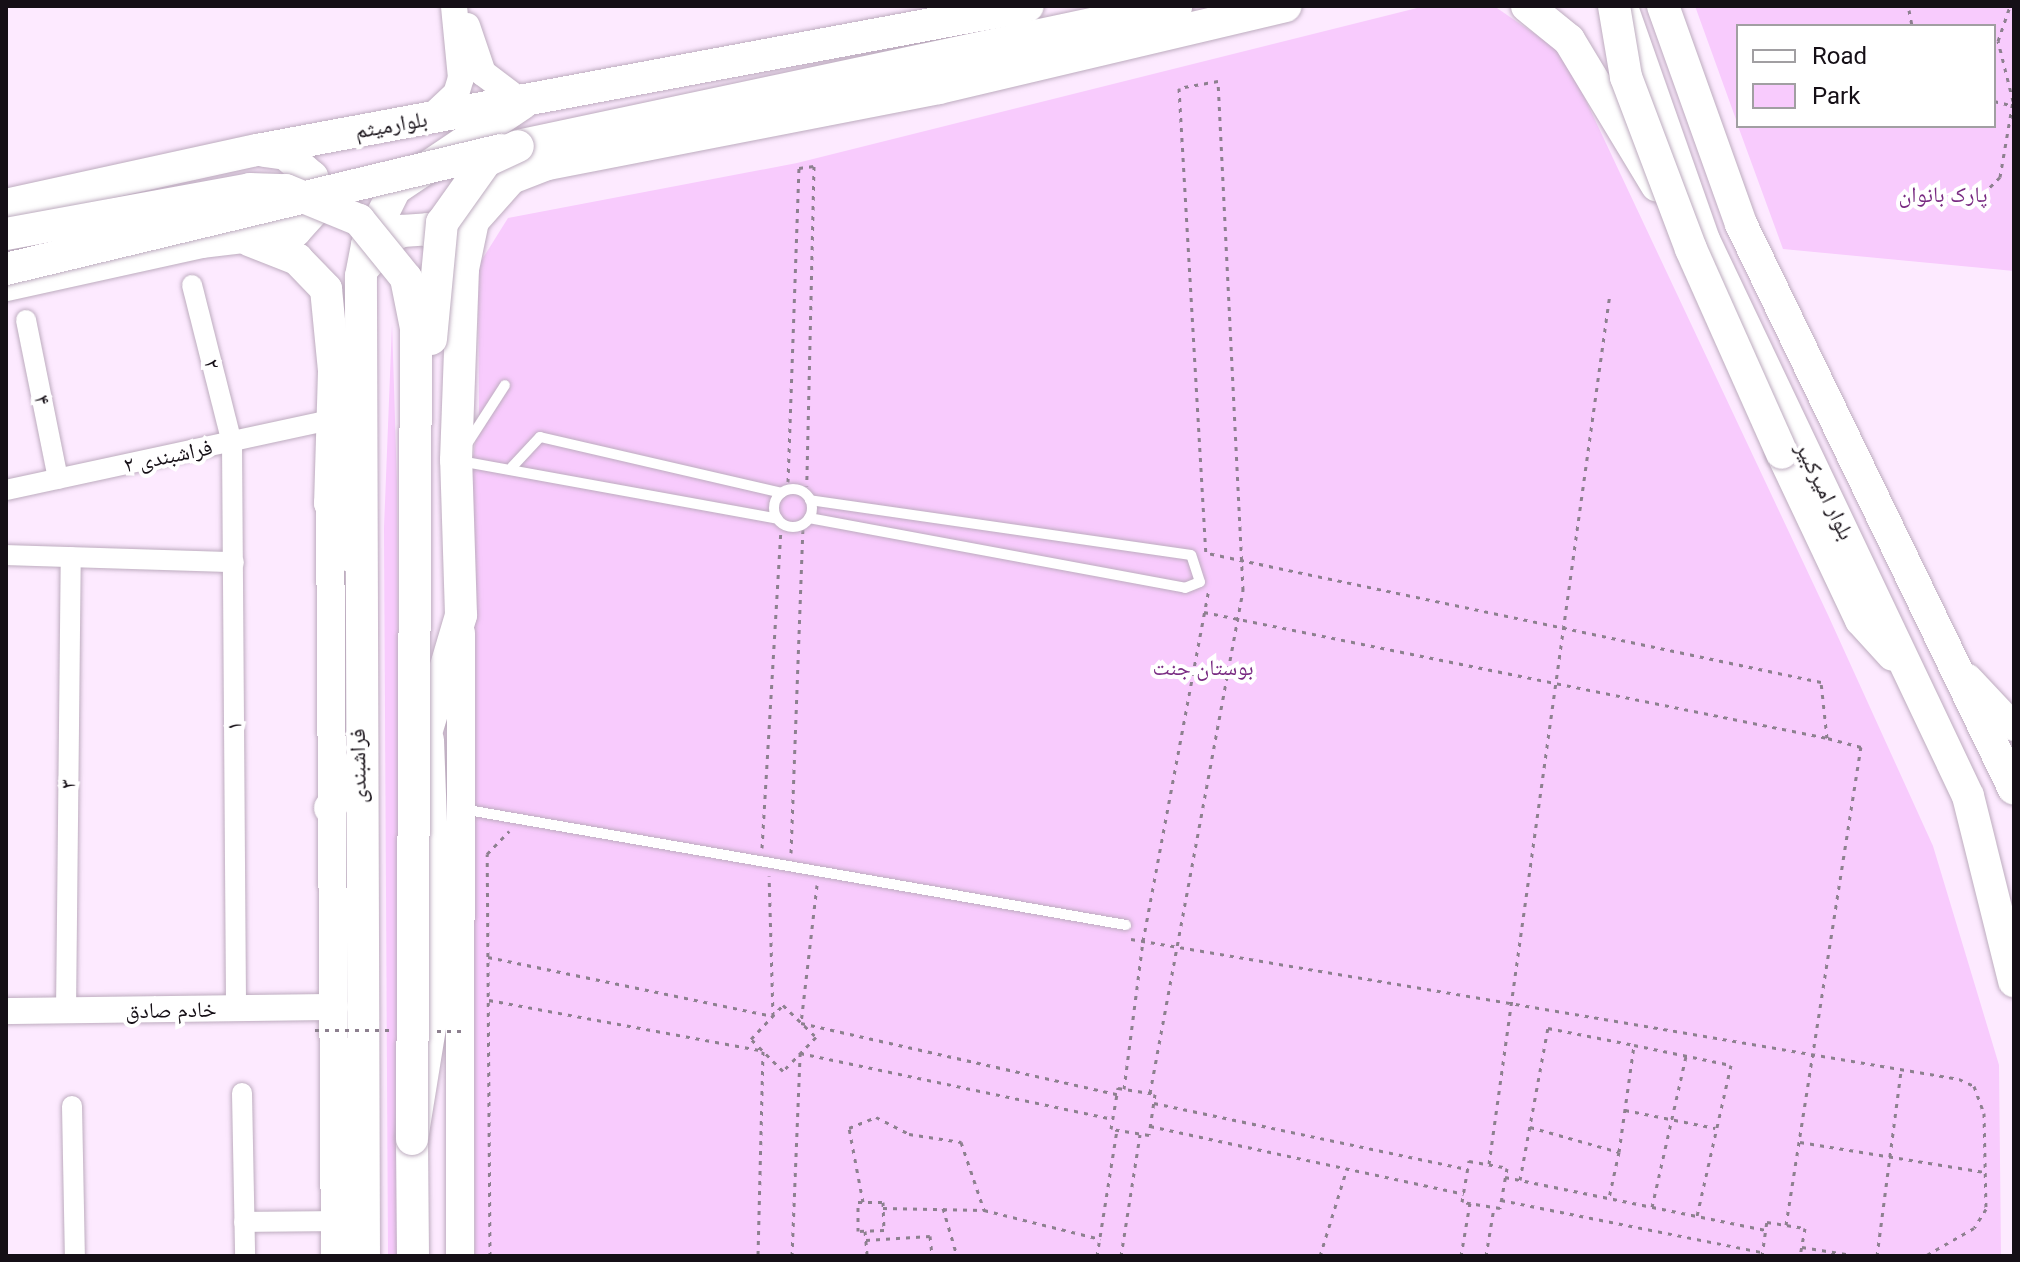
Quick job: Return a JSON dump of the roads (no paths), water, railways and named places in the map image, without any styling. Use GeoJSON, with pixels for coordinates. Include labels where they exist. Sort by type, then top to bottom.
{"type":"FeatureCollection","features":[{"type":"Feature","properties":{"kind":"main road"},"geometry":{"type":"LineString","coordinates":[[777,52],[923,6]]}},
{"type":"Feature","properties":{"kind":"main road"},"geometry":{"type":"LineString","coordinates":[[777,52],[1028,6]]}},
{"type":"Feature","properties":{"kind":"main road"},"geometry":{"type":"LineString","coordinates":[[6,269],[518,146],[1176,6]]}},
{"type":"Feature","properties":{"kind":"main road"},"geometry":{"type":"LineString","coordinates":[[460,1256],[461,615],[456,460],[463,269],[473,221],[511,178],[548,164],[939,88],[1285,6]]}},
{"type":"Feature","properties":{"kind":"main road"},"geometry":{"type":"LineString","coordinates":[[1527,6],[1569,40],[1695,236]]}},
{"type":"Feature","properties":{"kind":"main road"},"geometry":{"type":"LineString","coordinates":[[1553,6],[1616,77],[1695,236]]}},
{"type":"Feature","properties":{"kind":"main road"},"geometry":{"type":"LineString","coordinates":[[1614,6],[1626,77],[1695,236],[1782,453],[1861,620],[1913,673]]}},
{"type":"Feature","properties":{"kind":"main road","name":"بلوار امیرکبیر"},"geometry":{"type":"LineString","coordinates":[[1621,6],[1695,236],[1913,673],[1968,796],[2014,981]]}},
{"type":"Feature","properties":{"kind":"main road","name":"بلوار امیرکبیر"},"geometry":{"type":"LineString","coordinates":[[1663,6],[1741,224],[1960,668],[2014,789]]}},
{"type":"Feature","properties":{"kind":"main road","name":"بلوارمیثم"},"geometry":{"type":"LineString","coordinates":[[6,205],[257,150],[523,103],[777,52]]}},
{"type":"Feature","properties":{"kind":"main road","name":"فراشبندی"},"geometry":{"type":"LineString","coordinates":[[364,1256],[357,571],[361,276],[367,245],[395,189],[523,103]]}},
{"type":"Feature","properties":{"kind":"main road"},"geometry":{"type":"LineString","coordinates":[[412,1139],[431,1022],[432,826],[427,730],[436,247],[442,223],[471,179],[518,146]]}},
{"type":"Feature","properties":{"kind":"main road"},"geometry":{"type":"LineString","coordinates":[[6,285],[242,237],[295,231],[315,209],[305,165],[257,150]]}},
{"type":"Feature","properties":{"kind":"main road"},"geometry":{"type":"LineString","coordinates":[[6,234],[250,189],[286,190],[359,220],[406,278],[416,328],[413,1256]]}},
{"type":"Feature","properties":{"kind":"main road"},"geometry":{"type":"LineString","coordinates":[[361,276],[379,243],[428,229],[450,243],[463,269]]}},
{"type":"Feature","properties":{"kind":"main road"},"geometry":{"type":"LineString","coordinates":[[242,237],[297,259],[326,289],[334,371],[330,420],[330,503],[357,571]]}},
{"type":"Feature","properties":{"kind":"main road","name":"فراشبندی"},"geometry":{"type":"LineString","coordinates":[[330,503],[335,1256]]}},
{"type":"Feature","properties":{"kind":"main road"},"geometry":{"type":"LineString","coordinates":[[427,730],[461,615]]}},
{"type":"Feature","properties":{"kind":"main road"},"geometry":{"type":"LineString","coordinates":[[1960,668],[2014,727]]}},
{"type":"Feature","properties":{"kind":"main road"},"geometry":{"type":"LineString","coordinates":[[330,808],[358,765]]}},
{"type":"Feature","properties":{"kind":"street"},"geometry":{"type":"LineString","coordinates":[[457,6],[483,73],[523,103]]}},
{"type":"Feature","properties":{"kind":"street"},"geometry":{"type":"LineString","coordinates":[[430,118],[456,94],[461,78],[457,6]]}},
{"type":"Feature","properties":{"kind":"street","name":"۲"},"geometry":{"type":"LineString","coordinates":[[192,285],[232,443]]}},
{"type":"Feature","properties":{"kind":"street","name":"۴"},"geometry":{"type":"LineString","coordinates":[[26,320],[58,479]]}},
{"type":"Feature","properties":{"kind":"street","name":"۲ فراشبندی"},"geometry":{"type":"LineString","coordinates":[[6,490],[330,420]]}},
{"type":"Feature","properties":{"kind":"street","name":"۱"},"geometry":{"type":"LineString","coordinates":[[232,443],[236,1008]]}},
{"type":"Feature","properties":{"kind":"street"},"geometry":{"type":"LineString","coordinates":[[6,555],[234,562]]}},
{"type":"Feature","properties":{"kind":"street","name":"۳"},"geometry":{"type":"LineString","coordinates":[[66,1012],[71,557]]}},
{"type":"Feature","properties":{"kind":"street","name":"خادم صادق"},"geometry":{"type":"LineString","coordinates":[[6,1011],[335,1007]]}},
{"type":"Feature","properties":{"kind":"street"},"geometry":{"type":"LineString","coordinates":[[242,1093],[245,1256]]}},
{"type":"Feature","properties":{"kind":"street"},"geometry":{"type":"LineString","coordinates":[[72,1106],[75,1256]]}},
{"type":"Feature","properties":{"kind":"street"},"geometry":{"type":"LineString","coordinates":[[244,1222],[335,1221]]}},
{"type":"Feature","properties":{"kind":"lane"},"geometry":{"type":"LineString","coordinates":[[505,385],[456,460],[512,467],[780,521],[806,522],[1185,588],[1200,582],[1191,555],[808,497],[540,437],[512,467]]}},
{"type":"Feature","properties":{"kind":"lane"},"geometry":{"type":"LineString","coordinates":[[780,521],[785,491]]}},
{"type":"Feature","properties":{"kind":"lane"},"geometry":{"type":"LineString","coordinates":[[806,522],[808,497]]}},
{"type":"Feature","properties":{"kind":"lane"},"geometry":{"type":"LineString","coordinates":[[432,826],[461,809],[1126,925]]}},
{"type":"Feature","properties":{"kind":"park label","name":"پارک بانوان"},"geometry":{"type":"Point","coordinates":[1943,195]}},
{"type":"Feature","properties":{"kind":"park label","name":"بوستان جنت"},"geometry":{"type":"Point","coordinates":[1203,668]}}]}
